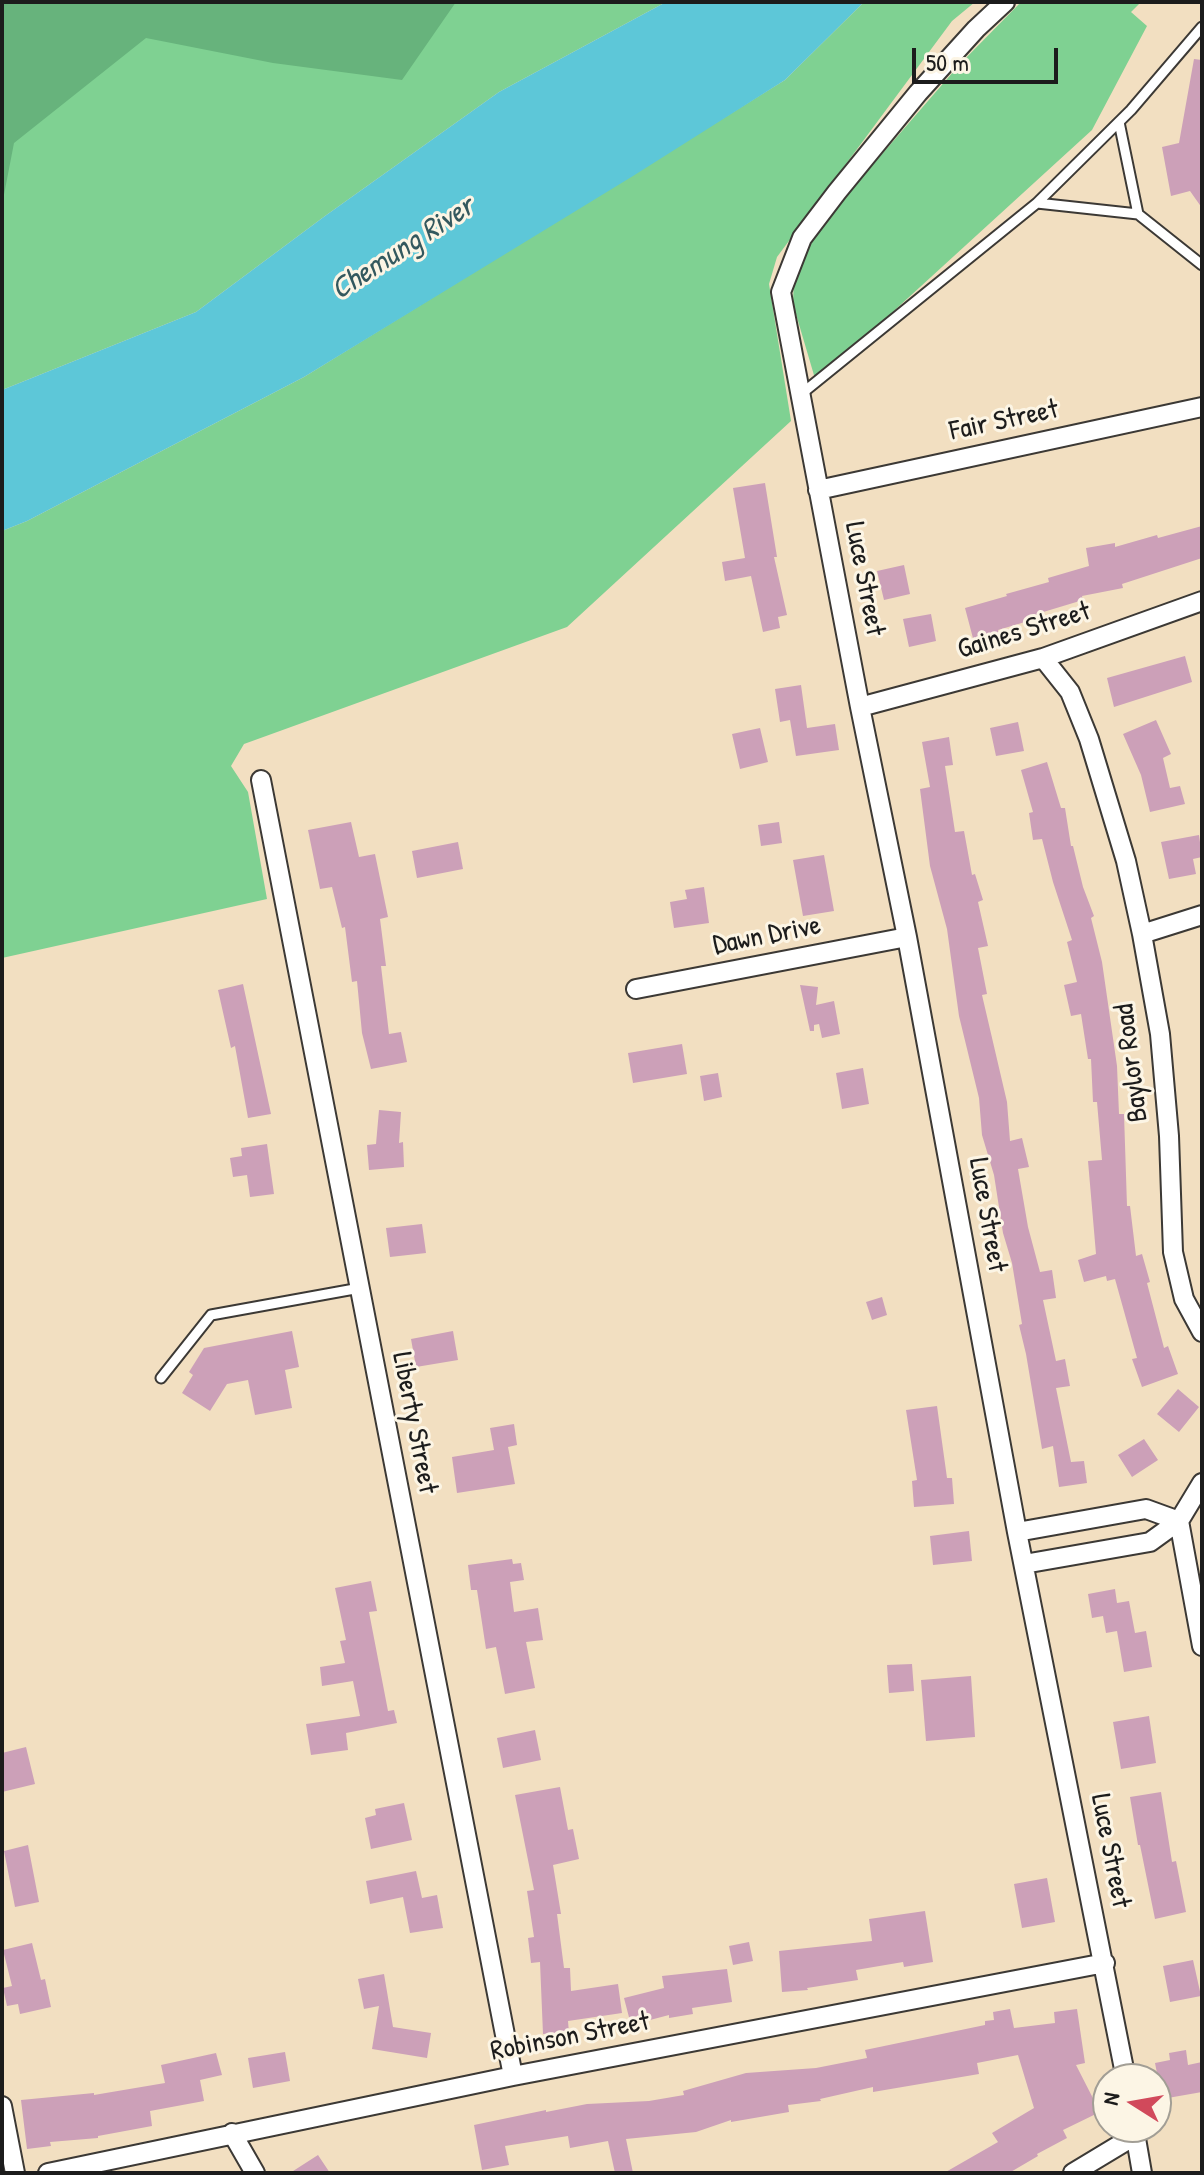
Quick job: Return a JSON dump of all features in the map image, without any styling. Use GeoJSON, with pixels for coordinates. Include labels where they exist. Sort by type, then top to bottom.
{"type":"FeatureCollection","features":[{"type":"Feature","properties":{"kind":"street","name":"Luce Street"},"geometry":{"type":"LineString","coordinates":[[1005,2],[918,93],[802,238],[781,292],[907,937],[1017,1532],[1123,2063]]}},
{"type":"Feature","properties":{"kind":"street","name":"Fair Street"},"geometry":{"type":"LineString","coordinates":[[818,490],[1202,407]]}},
{"type":"Feature","properties":{"kind":"street","name":"Gaines Street"},"geometry":{"type":"LineString","coordinates":[[860,707],[1043,658],[1202,601]]}},
{"type":"Feature","properties":{"kind":"street","name":"Baylor Road"},"geometry":{"type":"LineString","coordinates":[[1043,658],[1070,692],[1089,739],[1123,849],[1160,1034],[1169,1136],[1173,1252],[1184,1299],[1202,1332]]}},
{"type":"Feature","properties":{"kind":"street","name":"Liberty Street"},"geometry":{"type":"LineString","coordinates":[[261,780],[513,2076]]}},
{"type":"Feature","properties":{"kind":"street"},"geometry":{"type":"LineString","coordinates":[[1142,934],[1202,915]]}},
{"type":"Feature","properties":{"kind":"street","name":"Dawn Drive"},"geometry":{"type":"LineString","coordinates":[[636,989],[907,937]]}},
{"type":"Feature","properties":{"kind":"street"},"geometry":{"type":"LineString","coordinates":[[1024,1564],[1150,1542],[1179,1521],[1202,1483]]}},
{"type":"Feature","properties":{"kind":"street"},"geometry":{"type":"LineString","coordinates":[[1017,1532],[1146,1509],[1179,1521]]}},
{"type":"Feature","properties":{"kind":"street"},"geometry":{"type":"LineString","coordinates":[[1179,1521],[1202,1646]]}},
{"type":"Feature","properties":{"kind":"street","name":"Robinson Street"},"geometry":{"type":"LineString","coordinates":[[48,2173],[513,2076],[1105,1963]]}},
{"type":"Feature","properties":{"kind":"street"},"geometry":{"type":"LineString","coordinates":[[2,2106],[15,2173]]}},
{"type":"Feature","properties":{"kind":"street"},"geometry":{"type":"LineString","coordinates":[[232,2133],[255,2173]]}},
{"type":"Feature","properties":{"kind":"street"},"geometry":{"type":"LineString","coordinates":[[1073,2173],[1117,2143]]}},
{"type":"Feature","properties":{"kind":"street"},"geometry":{"type":"LineString","coordinates":[[1137,2143],[1142,2173]]}},
{"type":"Feature","properties":{"kind":"lane"},"geometry":{"type":"LineString","coordinates":[[800,395],[1037,203],[1119,122],[1202,27]]}},
{"type":"Feature","properties":{"kind":"lane"},"geometry":{"type":"LineString","coordinates":[[1119,122],[1138,214]]}},
{"type":"Feature","properties":{"kind":"lane"},"geometry":{"type":"LineString","coordinates":[[1037,203],[1138,214],[1202,265]]}},
{"type":"Feature","properties":{"kind":"lane"},"geometry":{"type":"LineString","coordinates":[[161,1378],[211,1315],[360,1288]]}},
{"type":"Feature","properties":{"kind":"green space"},"geometry":{"type":"Polygon","coordinates":[[[2,2],[666,2],[499,92],[196,312],[2,390],[2,2]]]}},
{"type":"Feature","properties":{"kind":"green space"},"geometry":{"type":"Polygon","coordinates":[[[2,2],[456,2],[402,80],[273,63],[146,38],[14,143],[2,205],[2,2]]]}},
{"type":"Feature","properties":{"kind":"green space"},"geometry":{"type":"Polygon","coordinates":[[[864,2],[975,2],[952,21],[777,257],[769,284],[791,421],[567,627],[244,744],[231,766],[248,792],[267,899],[2,958],[2,531],[27,521],[304,377],[785,80],[864,2]]]}},
{"type":"Feature","properties":{"kind":"green space"},"geometry":{"type":"Polygon","coordinates":[[[1021,2],[1141,2],[1131,12],[1147,26],[1092,130],[816,382],[793,304],[794,274],[824,221],[960,64],[1021,2]]]}},
{"type":"Feature","properties":{"kind":"water","name":"Chemung River"},"geometry":{"type":"Polygon","coordinates":[[[666,2],[864,2],[785,80],[633,176],[304,377],[27,521],[2,531],[2,390],[196,312],[499,92],[666,2]]]}},
{"type":"Feature","properties":{"kind":"building"},"geometry":{"type":"Polygon","coordinates":[[[1194,59],[1202,60],[1202,208],[1190,191],[1171,196],[1162,147],[1179,143],[1194,59]]]}},
{"type":"Feature","properties":{"kind":"building"},"geometry":{"type":"Polygon","coordinates":[[[765,483],[777,557],[774,557],[787,615],[778,617],[780,628],[763,632],[751,576],[725,581],[722,562],[745,558],[733,488],[765,483]]]}},
{"type":"Feature","properties":{"kind":"building"},"geometry":{"type":"Polygon","coordinates":[[[1202,526],[1202,558],[1122,584],[1123,588],[1082,596],[1083,600],[1040,613],[1042,617],[998,630],[999,635],[974,642],[965,608],[1089,566],[1086,548],[1115,543],[1115,547],[1202,526]]]}},
{"type":"Feature","properties":{"kind":"building"},"geometry":{"type":"Polygon","coordinates":[[[904,565],[910,594],[884,600],[877,571],[904,565]]]}},
{"type":"Feature","properties":{"kind":"building"},"geometry":{"type":"Polygon","coordinates":[[[931,614],[936,641],[909,647],[903,619],[931,614]]]}},
{"type":"Feature","properties":{"kind":"building"},"geometry":{"type":"Polygon","coordinates":[[[1185,656],[1192,682],[1114,707],[1107,678],[1185,656]]]}},
{"type":"Feature","properties":{"kind":"building"},"geometry":{"type":"Polygon","coordinates":[[[801,685],[807,728],[835,724],[839,750],[796,756],[790,720],[780,722],[775,689],[801,685]]]}},
{"type":"Feature","properties":{"kind":"building"},"geometry":{"type":"Polygon","coordinates":[[[1156,720],[1171,754],[1163,758],[1170,788],[1180,786],[1185,804],[1150,812],[1141,775],[1123,734],[1156,720]]]}},
{"type":"Feature","properties":{"kind":"building"},"geometry":{"type":"Polygon","coordinates":[[[1018,722],[1024,751],[996,756],[990,728],[1018,722]]]}},
{"type":"Feature","properties":{"kind":"building"},"geometry":{"type":"Polygon","coordinates":[[[760,728],[768,762],[740,769],[732,734],[760,728]]]}},
{"type":"Feature","properties":{"kind":"building"},"geometry":{"type":"Polygon","coordinates":[[[949,737],[953,765],[945,766],[955,832],[964,831],[972,875],[975,874],[983,900],[978,902],[988,946],[978,948],[987,994],[982,995],[1007,1102],[1010,1141],[1022,1138],[1029,1167],[1018,1169],[1028,1227],[1040,1272],[1052,1270],[1056,1298],[1043,1300],[1056,1361],[1065,1359],[1070,1386],[1056,1388],[1071,1462],[1084,1461],[1087,1483],[1059,1487],[1053,1446],[1042,1449],[1019,1325],[1022,1324],[1012,1263],[1003,1233],[994,1175],[982,1135],[979,1098],[959,1016],[947,929],[930,866],[920,789],[930,787],[922,742],[949,737]]]}},
{"type":"Feature","properties":{"kind":"building"},"geometry":{"type":"Polygon","coordinates":[[[1047,762],[1061,808],[1065,808],[1071,846],[1094,916],[1091,918],[1102,962],[1117,1066],[1119,1114],[1124,1114],[1127,1206],[1130,1206],[1136,1256],[1142,1254],[1164,1348],[1168,1346],[1178,1374],[1142,1387],[1132,1359],[1137,1358],[1115,1279],[1107,1281],[1106,1276],[1084,1282],[1078,1260],[1096,1254],[1088,1161],[1102,1160],[1097,1102],[1093,1102],[1091,1059],[1088,1059],[1081,1014],[1071,1016],[1064,985],[1077,982],[1067,942],[1072,940],[1042,839],[1033,840],[1029,813],[1033,812],[1021,770],[1047,762]]]}},
{"type":"Feature","properties":{"kind":"building"},"geometry":{"type":"Polygon","coordinates":[[[351,822],[359,857],[375,854],[388,917],[380,919],[386,966],[381,966],[389,1034],[401,1032],[407,1062],[371,1069],[362,1033],[357,981],[352,982],[345,927],[342,928],[332,887],[320,889],[308,830],[351,822]]]}},
{"type":"Feature","properties":{"kind":"building"},"geometry":{"type":"Polygon","coordinates":[[[779,822],[782,843],[761,846],[758,825],[779,822]]]}},
{"type":"Feature","properties":{"kind":"building"},"geometry":{"type":"Polygon","coordinates":[[[1199,835],[1202,857],[1193,859],[1196,874],[1169,879],[1161,842],[1199,835]]]}},
{"type":"Feature","properties":{"kind":"building"},"geometry":{"type":"Polygon","coordinates":[[[458,842],[463,869],[417,878],[412,851],[458,842]]]}},
{"type":"Feature","properties":{"kind":"building"},"geometry":{"type":"Polygon","coordinates":[[[824,855],[834,911],[803,916],[793,860],[824,855]]]}},
{"type":"Feature","properties":{"kind":"building"},"geometry":{"type":"Polygon","coordinates":[[[704,887],[709,923],[674,928],[670,902],[687,899],[685,890],[704,887]]]}},
{"type":"Feature","properties":{"kind":"building"},"geometry":{"type":"Polygon","coordinates":[[[243,984],[271,1114],[248,1118],[235,1046],[231,1048],[218,990],[243,984]]]}},
{"type":"Feature","properties":{"kind":"building"},"geometry":{"type":"Polygon","coordinates":[[[800,985],[818,987],[816,1005],[834,1001],[840,1034],[822,1038],[819,1024],[814,1025],[814,1031],[810,1031],[800,985]]]}},
{"type":"Feature","properties":{"kind":"building"},"geometry":{"type":"Polygon","coordinates":[[[682,1044],[687,1074],[633,1083],[628,1053],[682,1044]]]}},
{"type":"Feature","properties":{"kind":"building"},"geometry":{"type":"Polygon","coordinates":[[[863,1068],[869,1104],[842,1109],[836,1073],[863,1068]]]}},
{"type":"Feature","properties":{"kind":"building"},"geometry":{"type":"Polygon","coordinates":[[[718,1073],[722,1097],[704,1101],[700,1076],[718,1073]]]}},
{"type":"Feature","properties":{"kind":"building"},"geometry":{"type":"Polygon","coordinates":[[[379,1110],[401,1112],[399,1143],[403,1142],[404,1167],[369,1170],[367,1145],[376,1144],[379,1110]]]}},
{"type":"Feature","properties":{"kind":"building"},"geometry":{"type":"Polygon","coordinates":[[[267,1144],[274,1194],[250,1197],[247,1175],[233,1177],[230,1158],[242,1156],[241,1148],[267,1144]]]}},
{"type":"Feature","properties":{"kind":"building"},"geometry":{"type":"Polygon","coordinates":[[[422,1224],[426,1253],[390,1257],[386,1228],[422,1224]]]}},
{"type":"Feature","properties":{"kind":"building"},"geometry":{"type":"Polygon","coordinates":[[[882,1297],[887,1315],[872,1320],[866,1302],[882,1297]]]}},
{"type":"Feature","properties":{"kind":"building"},"geometry":{"type":"Polygon","coordinates":[[[292,1331],[299,1367],[285,1370],[292,1408],[255,1415],[248,1380],[227,1384],[210,1411],[182,1393],[193,1375],[189,1372],[204,1348],[292,1331]]]}},
{"type":"Feature","properties":{"kind":"building"},"geometry":{"type":"Polygon","coordinates":[[[453,1331],[458,1360],[416,1367],[411,1339],[453,1331]]]}},
{"type":"Feature","properties":{"kind":"building"},"geometry":{"type":"Polygon","coordinates":[[[1178,1389],[1199,1407],[1179,1432],[1157,1414],[1178,1389]]]}},
{"type":"Feature","properties":{"kind":"building"},"geometry":{"type":"Polygon","coordinates":[[[937,1406],[947,1478],[952,1478],[954,1504],[914,1507],[912,1481],[917,1480],[906,1410],[937,1406]]]}},
{"type":"Feature","properties":{"kind":"building"},"geometry":{"type":"Polygon","coordinates":[[[514,1424],[517,1445],[508,1447],[515,1484],[457,1493],[452,1457],[494,1450],[490,1428],[514,1424]]]}},
{"type":"Feature","properties":{"kind":"building"},"geometry":{"type":"Polygon","coordinates":[[[1144,1439],[1158,1460],[1132,1477],[1118,1455],[1144,1439]]]}},
{"type":"Feature","properties":{"kind":"building"},"geometry":{"type":"Polygon","coordinates":[[[969,1531],[972,1561],[933,1565],[930,1536],[969,1531]]]}},
{"type":"Feature","properties":{"kind":"building"},"geometry":{"type":"Polygon","coordinates":[[[512,1559],[513,1564],[521,1563],[524,1580],[510,1582],[514,1612],[538,1608],[543,1640],[526,1642],[535,1688],[505,1694],[496,1647],[486,1649],[477,1590],[471,1590],[468,1565],[512,1559]]]}},
{"type":"Feature","properties":{"kind":"building"},"geometry":{"type":"Polygon","coordinates":[[[371,1581],[377,1611],[369,1612],[388,1711],[394,1710],[397,1723],[346,1733],[348,1750],[311,1755],[306,1724],[360,1716],[353,1681],[322,1686],[320,1667],[345,1663],[340,1641],[346,1640],[335,1588],[371,1581]]]}},
{"type":"Feature","properties":{"kind":"building"},"geometry":{"type":"Polygon","coordinates":[[[1115,1589],[1117,1603],[1129,1601],[1135,1633],[1146,1631],[1152,1667],[1124,1672],[1117,1631],[1106,1633],[1103,1616],[1092,1618],[1088,1594],[1115,1589]]]}},
{"type":"Feature","properties":{"kind":"building"},"geometry":{"type":"Polygon","coordinates":[[[912,1664],[914,1691],[889,1693],[887,1665],[912,1664]]]}},
{"type":"Feature","properties":{"kind":"building"},"geometry":{"type":"Polygon","coordinates":[[[971,1676],[975,1737],[926,1741],[921,1680],[971,1676]]]}},
{"type":"Feature","properties":{"kind":"building"},"geometry":{"type":"Polygon","coordinates":[[[1149,1716],[1156,1763],[1121,1769],[1113,1722],[1149,1716]]]}},
{"type":"Feature","properties":{"kind":"building"},"geometry":{"type":"Polygon","coordinates":[[[535,1730],[541,1760],[503,1768],[497,1738],[535,1730]]]}},
{"type":"Feature","properties":{"kind":"building"},"geometry":{"type":"Polygon","coordinates":[[[26,1747],[35,1784],[2,1792],[2,1753],[26,1747]]]}},
{"type":"Feature","properties":{"kind":"building"},"geometry":{"type":"Polygon","coordinates":[[[560,1787],[568,1830],[573,1829],[579,1859],[553,1865],[561,1914],[557,1914],[564,1968],[570,1968],[571,1991],[618,1984],[622,2013],[568,2021],[569,2033],[543,2034],[540,1962],[531,1963],[528,1938],[534,1937],[527,1891],[534,1890],[515,1795],[560,1787]]]}},
{"type":"Feature","properties":{"kind":"building"},"geometry":{"type":"Polygon","coordinates":[[[1161,1792],[1172,1862],[1176,1861],[1186,1912],[1155,1919],[1130,1797],[1161,1792]]]}},
{"type":"Feature","properties":{"kind":"building"},"geometry":{"type":"Polygon","coordinates":[[[404,1803],[412,1840],[371,1849],[365,1818],[376,1815],[375,1809],[404,1803]]]}},
{"type":"Feature","properties":{"kind":"building"},"geometry":{"type":"Polygon","coordinates":[[[28,1845],[39,1902],[15,1907],[4,1851],[28,1845]]]}},
{"type":"Feature","properties":{"kind":"building"},"geometry":{"type":"Polygon","coordinates":[[[416,1871],[422,1898],[437,1895],[443,1928],[410,1933],[403,1897],[370,1904],[366,1881],[416,1871]]]}},
{"type":"Feature","properties":{"kind":"building"},"geometry":{"type":"Polygon","coordinates":[[[1047,1878],[1055,1922],[1022,1928],[1014,1884],[1047,1878]]]}},
{"type":"Feature","properties":{"kind":"building"},"geometry":{"type":"Polygon","coordinates":[[[925,1911],[933,1962],[904,1967],[903,1962],[856,1970],[858,1980],[782,1992],[779,1951],[872,1941],[869,1919],[925,1911]]]}},
{"type":"Feature","properties":{"kind":"building"},"geometry":{"type":"Polygon","coordinates":[[[749,1942],[753,1961],[733,1965],[729,1946],[749,1942]]]}},
{"type":"Feature","properties":{"kind":"building"},"geometry":{"type":"Polygon","coordinates":[[[32,1943],[51,2007],[20,2014],[18,2004],[7,2006],[3,1988],[12,1986],[3,1950],[32,1943]]]}},
{"type":"Feature","properties":{"kind":"building"},"geometry":{"type":"Polygon","coordinates":[[[1193,1960],[1201,1996],[1170,2002],[1163,1966],[1193,1960]]]}},
{"type":"Feature","properties":{"kind":"building"},"geometry":{"type":"Polygon","coordinates":[[[727,1969],[732,2002],[692,2008],[693,2014],[669,2018],[669,2015],[631,2025],[624,1998],[664,1988],[662,1976],[727,1969]]]}},
{"type":"Feature","properties":{"kind":"building"},"geometry":{"type":"Polygon","coordinates":[[[384,1974],[393,2027],[431,2033],[427,2058],[372,2049],[379,2006],[364,2009],[358,1979],[384,1974]]]}},
{"type":"Feature","properties":{"kind":"building"},"geometry":{"type":"Polygon","coordinates":[[[1010,2009],[1014,2028],[1055,2023],[1054,2012],[1077,2009],[1085,2063],[1076,2065],[1092,2096],[1092,2116],[1063,2130],[1067,2138],[1009,2173],[944,2173],[998,2142],[992,2133],[1034,2108],[1018,2055],[977,2063],[979,2074],[873,2092],[873,2087],[821,2101],[788,2105],[789,2112],[731,2120],[696,2132],[626,2139],[633,2173],[615,2173],[608,2141],[570,2148],[568,2136],[505,2146],[509,2165],[482,2170],[474,2125],[587,2104],[649,2101],[684,2095],[683,2091],[746,2073],[816,2068],[867,2058],[865,2050],[985,2025],[985,2021],[994,2020],[993,2012],[1010,2009]]]}},
{"type":"Feature","properties":{"kind":"building"},"geometry":{"type":"Polygon","coordinates":[[[1186,2050],[1188,2065],[1202,2062],[1202,2092],[1172,2097],[1172,2063],[1155,2063],[1170,2060],[1169,2053],[1186,2050]]]}},
{"type":"Feature","properties":{"kind":"building"},"geometry":{"type":"Polygon","coordinates":[[[285,2052],[290,2081],[253,2088],[248,2058],[285,2052]]]}},
{"type":"Feature","properties":{"kind":"building"},"geometry":{"type":"Polygon","coordinates":[[[216,2053],[222,2075],[200,2080],[204,2101],[150,2111],[152,2126],[98,2138],[50,2142],[51,2146],[27,2149],[21,2100],[94,2095],[165,2083],[161,2065],[216,2053]]]}},
{"type":"Feature","properties":{"kind":"building"},"geometry":{"type":"Polygon","coordinates":[[[318,2155],[330,2173],[290,2173],[318,2155]]]}}]}
